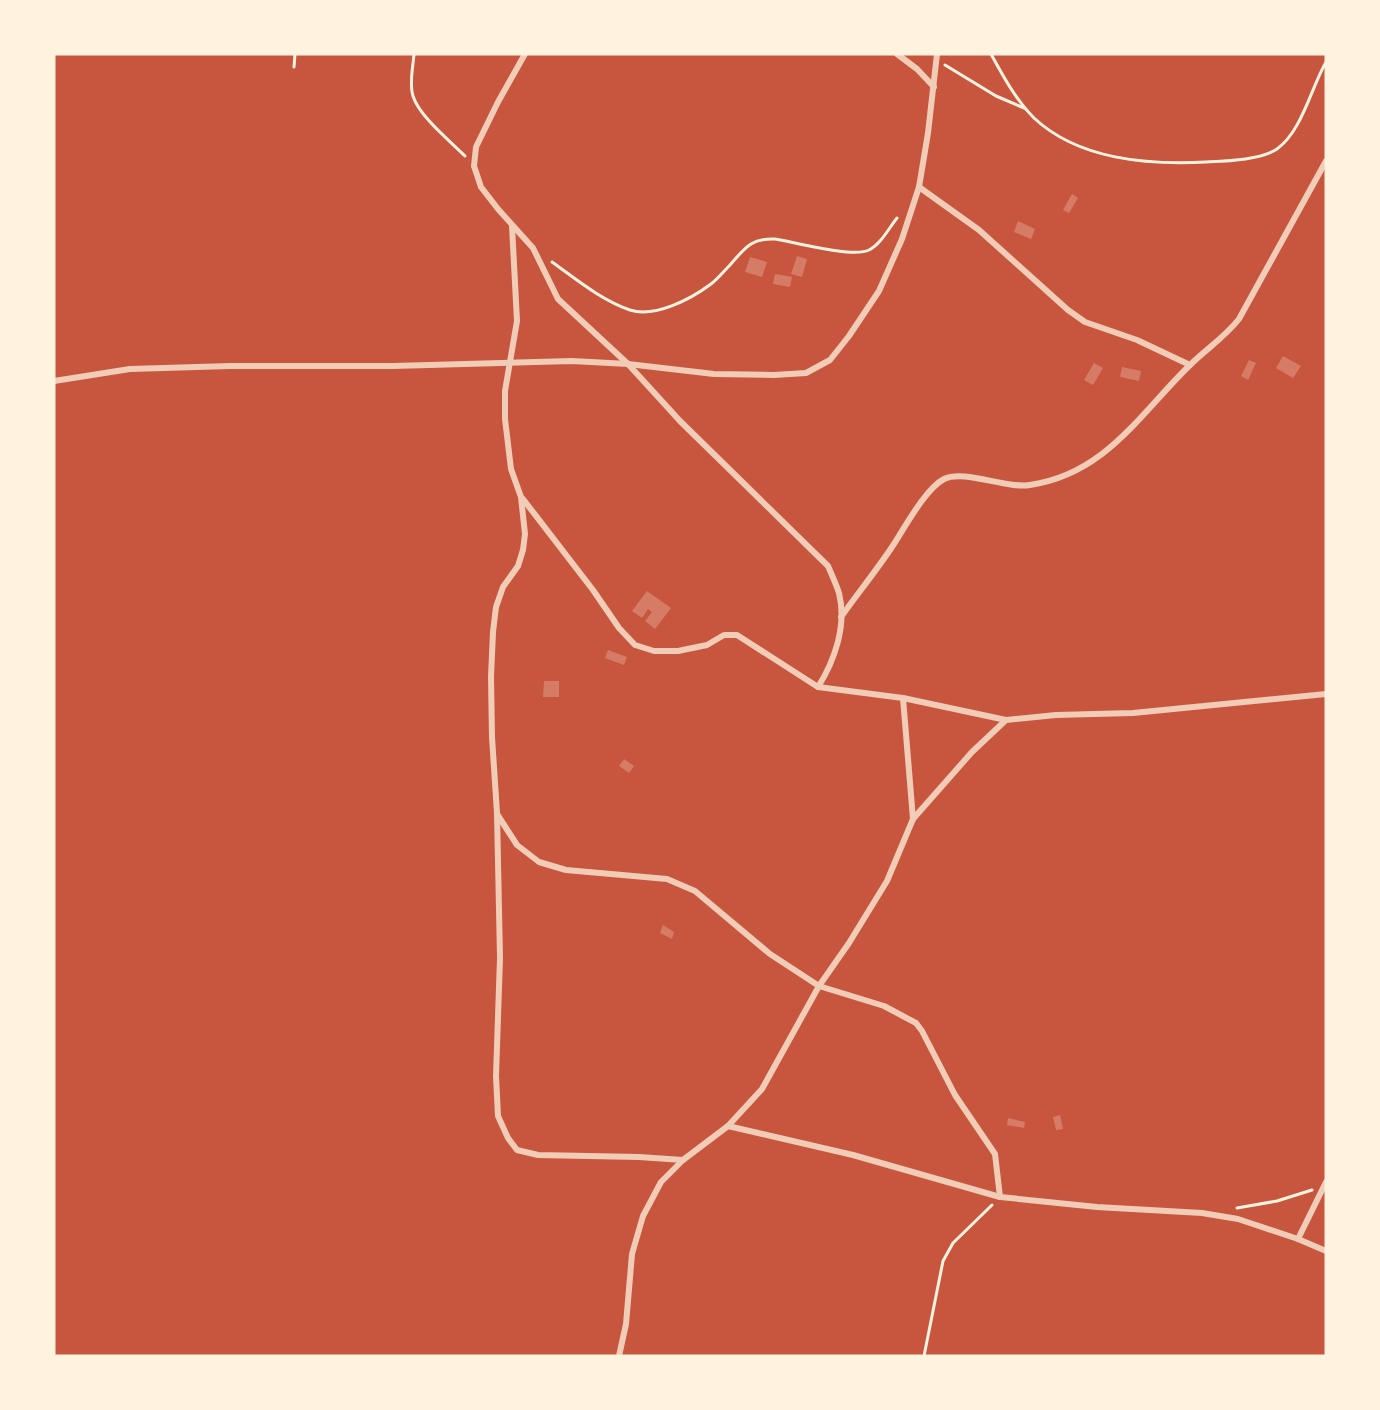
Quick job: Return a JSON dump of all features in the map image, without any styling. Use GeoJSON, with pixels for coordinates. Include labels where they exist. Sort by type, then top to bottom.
{"type":"FeatureCollection","features":[{"type":"Feature","properties":{"kind":"street"},"geometry":{"type":"LineString","coordinates":[[525,54],[476,147],[474,166],[481,187],[533,248],[558,299],[628,364],[680,421],[828,566],[839,594],[841,617],[837,648],[830,669],[818,687]]}},
{"type":"Feature","properties":{"kind":"street"},"geometry":{"type":"LineString","coordinates":[[897,54],[917,69],[934,87]]}},
{"type":"Feature","properties":{"kind":"street"},"geometry":{"type":"LineString","coordinates":[[54,381],[130,369],[572,361],[628,364],[714,374],[806,373],[830,360],[849,336],[879,291],[902,239],[919,187],[937,57]]}},
{"type":"Feature","properties":{"kind":"street"},"geometry":{"type":"LineString","coordinates":[[841,617],[912,515],[933,488],[945,478],[961,476],[1024,486],[1048,482],[1075,472],[1100,457],[1115,444],[1190,365],[1219,341],[1239,319],[1326,161]]}},
{"type":"Feature","properties":{"kind":"street"},"geometry":{"type":"LineString","coordinates":[[919,187],[979,230],[1068,310],[1086,322],[1156,348],[1190,365]]}},
{"type":"Feature","properties":{"kind":"street"},"geometry":{"type":"LineString","coordinates":[[512,226],[517,321],[505,391],[507,443],[511,469],[521,497],[525,534],[518,566],[503,587],[496,607],[493,632],[492,737],[497,813],[500,958],[496,1076],[498,1116],[508,1138],[517,1150],[538,1155],[683,1160]]}},
{"type":"Feature","properties":{"kind":"street"},"geometry":{"type":"LineString","coordinates":[[521,497],[593,590],[619,628],[635,645],[654,651],[678,651],[707,645],[724,635],[737,635],[818,687],[903,698],[1006,720],[1056,715],[1133,713],[1326,694]]}},
{"type":"Feature","properties":{"kind":"street"},"geometry":{"type":"LineString","coordinates":[[903,698],[914,819]]}},
{"type":"Feature","properties":{"kind":"street"},"geometry":{"type":"LineString","coordinates":[[619,1356],[626,1324],[632,1254],[643,1216],[661,1182],[683,1160],[728,1126],[762,1089],[819,986],[849,943],[887,881],[914,819],[972,752],[1006,720]]}},
{"type":"Feature","properties":{"kind":"street"},"geometry":{"type":"LineString","coordinates":[[497,813],[517,845],[539,861],[566,870],[667,879],[695,891],[770,954],[819,986],[884,1006],[916,1023],[955,1095],[994,1154],[1000,1197]]}},
{"type":"Feature","properties":{"kind":"street"},"geometry":{"type":"LineString","coordinates":[[728,1126],[853,1155],[1000,1197],[1097,1207],[1202,1213],[1238,1219],[1326,1251]]}},
{"type":"Feature","properties":{"kind":"street"},"geometry":{"type":"LineString","coordinates":[[1298,1239],[1325,1184]]}},
{"type":"Feature","properties":{"kind":"path"},"geometry":{"type":"LineString","coordinates":[[294,67],[295,54]]}},
{"type":"Feature","properties":{"kind":"path"},"geometry":{"type":"LineString","coordinates":[[414,54],[413,98],[424,114],[474,166]]}},
{"type":"Feature","properties":{"kind":"path"},"geometry":{"type":"LineString","coordinates":[[991,54],[1025,108],[1044,126],[1071,142],[1100,153],[1140,162],[1190,163],[1244,159],[1278,149],[1289,137],[1326,62]]}},
{"type":"Feature","properties":{"kind":"path"},"geometry":{"type":"LineString","coordinates":[[937,57],[990,93],[1025,108]]}},
{"type":"Feature","properties":{"kind":"path"},"geometry":{"type":"LineString","coordinates":[[549,260],[606,299],[632,311],[647,312],[681,304],[712,284],[752,242],[763,238],[775,239],[855,253],[869,250],[881,240],[900,213]]}},
{"type":"Feature","properties":{"kind":"path"},"geometry":{"type":"LineString","coordinates":[[1236,1208],[1276,1201],[1325,1184]]}},
{"type":"Feature","properties":{"kind":"path"},"geometry":{"type":"LineString","coordinates":[[924,1356],[943,1261],[953,1243],[1000,1197]]}},
{"type":"Feature","properties":{"kind":"building"},"geometry":{"type":"Polygon","coordinates":[[[1072,194],[1078,198],[1069,213],[1063,210],[1072,194]]]}},
{"type":"Feature","properties":{"kind":"building"},"geometry":{"type":"Polygon","coordinates":[[[1018,221],[1035,229],[1031,239],[1014,232],[1018,221]]]}},
{"type":"Feature","properties":{"kind":"building"},"geometry":{"type":"Polygon","coordinates":[[[797,256],[807,259],[802,277],[791,274],[797,256]]]}},
{"type":"Feature","properties":{"kind":"building"},"geometry":{"type":"Polygon","coordinates":[[[750,257],[767,262],[762,277],[745,272],[750,257]]]}},
{"type":"Feature","properties":{"kind":"building"},"geometry":{"type":"Polygon","coordinates":[[[775,274],[792,277],[790,287],[773,284],[775,274]]]}},
{"type":"Feature","properties":{"kind":"building"},"geometry":{"type":"Polygon","coordinates":[[[1283,356],[1301,366],[1293,378],[1276,368],[1283,356]]]}},
{"type":"Feature","properties":{"kind":"building"},"geometry":{"type":"Polygon","coordinates":[[[1249,360],[1256,363],[1248,380],[1241,376],[1249,360]]]}},
{"type":"Feature","properties":{"kind":"building"},"geometry":{"type":"Polygon","coordinates":[[[1094,363],[1103,368],[1093,385],[1084,380],[1094,363]]]}},
{"type":"Feature","properties":{"kind":"building"},"geometry":{"type":"Polygon","coordinates":[[[1122,367],[1141,371],[1139,381],[1120,377],[1122,367]]]}},
{"type":"Feature","properties":{"kind":"building"},"geometry":{"type":"Polygon","coordinates":[[[647,591],[671,608],[655,629],[645,621],[652,612],[648,609],[642,618],[632,611],[647,591]]]}},
{"type":"Feature","properties":{"kind":"building"},"geometry":{"type":"Polygon","coordinates":[[[608,650],[627,657],[624,665],[605,658],[608,650]]]}},
{"type":"Feature","properties":{"kind":"building"},"geometry":{"type":"Polygon","coordinates":[[[544,681],[559,681],[559,697],[543,697],[544,681]]]}},
{"type":"Feature","properties":{"kind":"building"},"geometry":{"type":"Polygon","coordinates":[[[624,759],[634,766],[629,773],[619,766],[624,759]]]}},
{"type":"Feature","properties":{"kind":"building"},"geometry":{"type":"Polygon","coordinates":[[[663,925],[674,932],[672,939],[660,933],[663,925]]]}},
{"type":"Feature","properties":{"kind":"building"},"geometry":{"type":"Polygon","coordinates":[[[1060,1115],[1063,1129],[1056,1130],[1053,1117],[1060,1115]]]}},
{"type":"Feature","properties":{"kind":"building"},"geometry":{"type":"Polygon","coordinates":[[[1008,1118],[1025,1122],[1024,1128],[1007,1125],[1008,1118]]]}}]}
